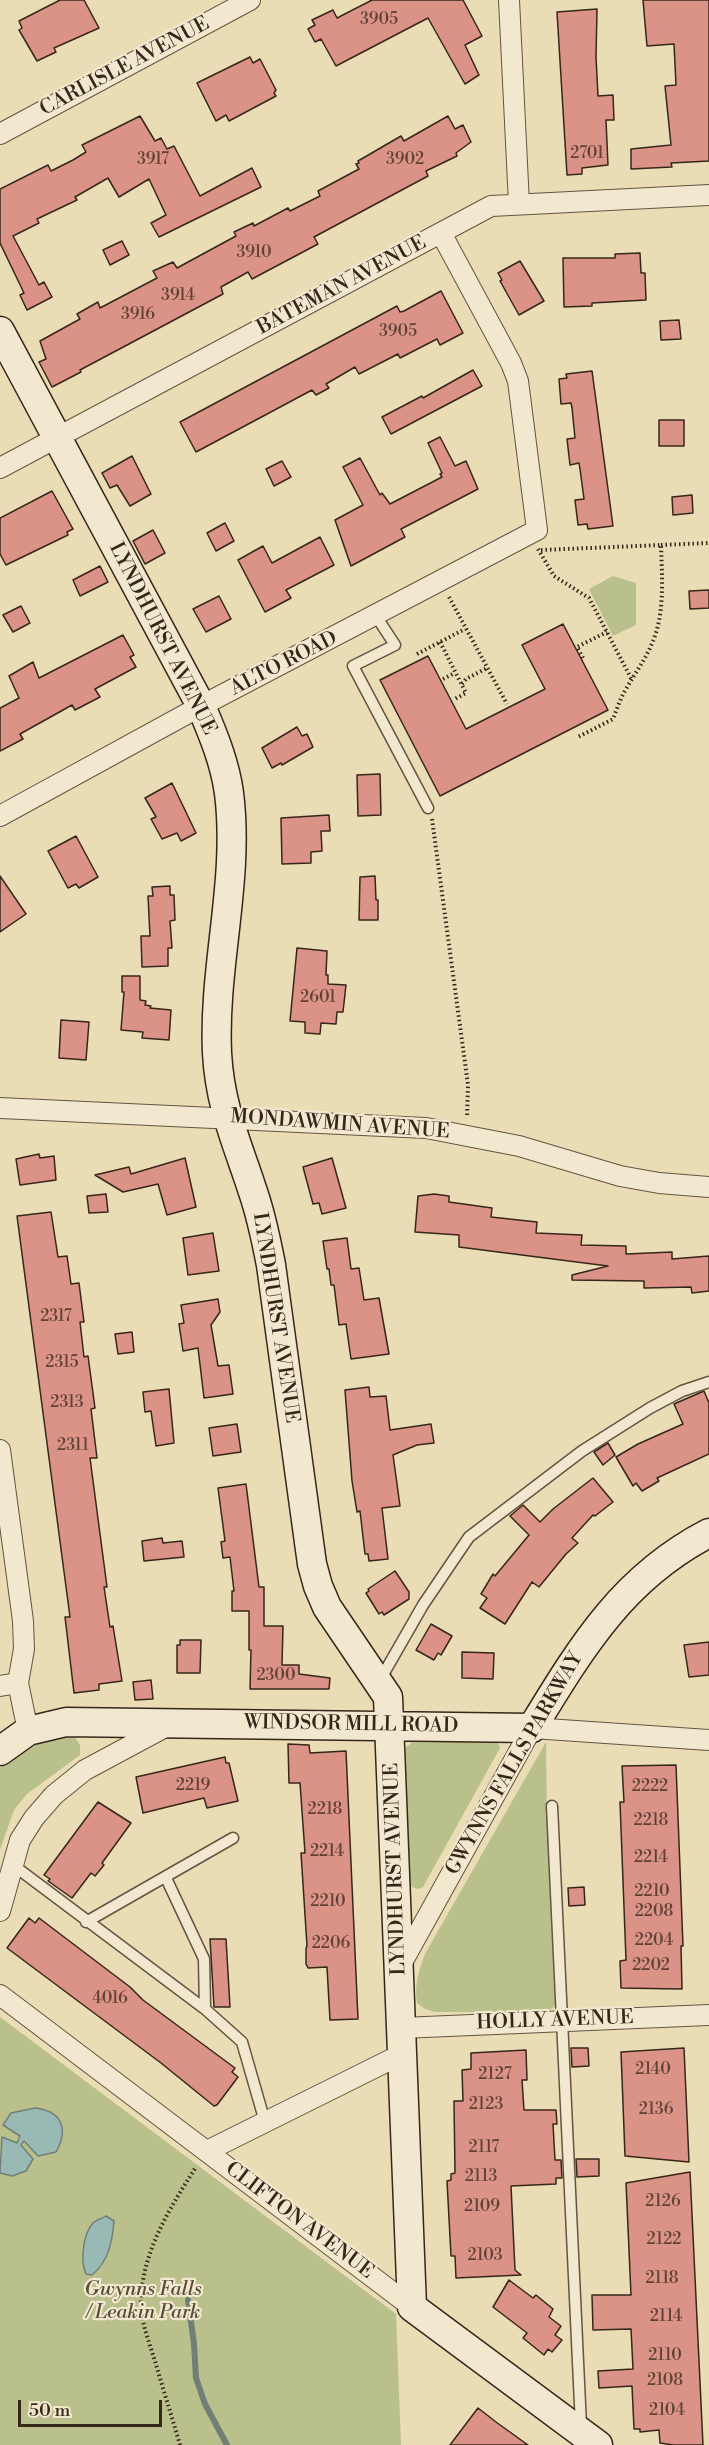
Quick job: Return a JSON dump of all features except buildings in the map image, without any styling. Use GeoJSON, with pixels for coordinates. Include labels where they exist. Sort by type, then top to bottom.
{"type":"FeatureCollection","features":[{"type":"Feature","properties":{"kind":"street","name":"CARLISLE AVENUE"},"geometry":{"type":"LineString","coordinates":[[0,134],[250,0]]}},
{"type":"Feature","properties":{"kind":"street"},"geometry":{"type":"LineString","coordinates":[[509,0],[519,204]]}},
{"type":"Feature","properties":{"kind":"street","name":"BATEMAN AVENUE"},"geometry":{"type":"LineString","coordinates":[[0,468],[491,206],[709,195]]}},
{"type":"Feature","properties":{"kind":"street","name":"ALTO ROAD"},"geometry":{"type":"LineString","coordinates":[[0,816],[201,706],[537,530],[518,381],[511,363],[441,233]]}},
{"type":"Feature","properties":{"kind":"street","name":"LYNDHURST AVENUE"},"geometry":{"type":"LineString","coordinates":[[0,331],[201,706],[222,762],[229,793],[231,865],[218,1013],[217,1050],[220,1083],[226,1117],[253,1191],[267,1245],[312,1564],[318,1586],[327,1607],[388,1697],[412,2307]]}},
{"type":"Feature","properties":{"kind":"street","name":"MONDAWMIN AVENUE"},"geometry":{"type":"LineString","coordinates":[[0,1108],[426,1128],[519,1146],[620,1176],[659,1183],[709,1187]]}},
{"type":"Feature","properties":{"kind":"street"},"geometry":{"type":"LineString","coordinates":[[0,1450],[23,1621],[24,1649],[9,1684],[28,1731]]}},
{"type":"Feature","properties":{"kind":"street","name":"GWYNNS FALLS PARKWAY"},"geometry":{"type":"LineString","coordinates":[[399,1968],[532,1728],[577,1654],[612,1608],[645,1577],[674,1554],[709,1533]]}},
{"type":"Feature","properties":{"kind":"street","name":"WINDSOR MILL ROAD"},"geometry":{"type":"LineString","coordinates":[[0,1751],[28,1731],[66,1722],[390,1724],[532,1728],[709,1740]]}},
{"type":"Feature","properties":{"kind":"street"},"geometry":{"type":"LineString","coordinates":[[0,1911],[20,1840],[34,1818],[54,1795],[85,1770],[171,1724]]}},
{"type":"Feature","properties":{"kind":"street","name":"CLIFTON AVENUE"},"geometry":{"type":"LineString","coordinates":[[0,1995],[590,2439]]}},
{"type":"Feature","properties":{"kind":"street","name":"HOLLY AVENUE"},"geometry":{"type":"LineString","coordinates":[[207,2151],[266,2122],[402,2041],[562,2021],[709,2015]]}},
{"type":"Feature","properties":{"kind":"lane"},"geometry":{"type":"LineString","coordinates":[[376,616],[394,645],[353,666],[428,808]]}},
{"type":"Feature","properties":{"kind":"lane"},"geometry":{"type":"LineString","coordinates":[[378,1682],[423,1605],[469,1537],[592,1445],[650,1408],[682,1391],[709,1382]]}},
{"type":"Feature","properties":{"kind":"lane"},"geometry":{"type":"LineString","coordinates":[[552,1806],[562,2021],[590,2439]]}},
{"type":"Feature","properties":{"kind":"lane"},"geometry":{"type":"LineString","coordinates":[[86,1922],[233,1838]]}},
{"type":"Feature","properties":{"kind":"lane"},"geometry":{"type":"LineString","coordinates":[[13,1865],[205,2009],[242,2042],[266,2122]]}},
{"type":"Feature","properties":{"kind":"lane"},"geometry":{"type":"LineString","coordinates":[[166,1878],[204,1959],[205,2009]]}},
{"type":"Feature","properties":{"kind":"path"},"geometry":{"type":"LineString","coordinates":[[632,680],[589,598],[554,576],[547,568],[538,549],[709,543]]}},
{"type":"Feature","properties":{"kind":"path"},"geometry":{"type":"LineString","coordinates":[[578,737],[613,719],[623,695],[643,663],[658,627],[661,596],[661,545]]}},
{"type":"Feature","properties":{"kind":"path"},"geometry":{"type":"LineString","coordinates":[[450,593],[450,603],[507,704]]}},
{"type":"Feature","properties":{"kind":"path"},"geometry":{"type":"LineString","coordinates":[[417,654],[465,629]]}},
{"type":"Feature","properties":{"kind":"path"},"geometry":{"type":"LineString","coordinates":[[583,658],[577,647],[607,632]]}},
{"type":"Feature","properties":{"kind":"path"},"geometry":{"type":"LineString","coordinates":[[440,642],[466,693],[453,700]]}},
{"type":"Feature","properties":{"kind":"path"},"geometry":{"type":"LineString","coordinates":[[462,684],[466,679],[487,668]]}},
{"type":"Feature","properties":{"kind":"path"},"geometry":{"type":"LineString","coordinates":[[443,679],[456,672]]}},
{"type":"Feature","properties":{"kind":"path"},"geometry":{"type":"LineString","coordinates":[[428,808],[433,824],[468,1085],[467,1119]]}},
{"type":"Feature","properties":{"kind":"path"},"geometry":{"type":"LineString","coordinates":[[180,2445],[145,2328],[141,2303],[144,2277],[164,2219],[207,2151]]}},
{"type":"Feature","properties":{"kind":"green space"},"geometry":{"type":"Polygon","coordinates":[[[613,576],[636,583],[636,625],[613,636],[589,589],[613,576]]]}},
{"type":"Feature","properties":{"kind":"green space"},"geometry":{"type":"Polygon","coordinates":[[[67,1736],[75,1737],[80,1745],[80,1755],[27,1794],[14,1810],[0,1850],[0,1768],[31,1743],[67,1736]]]}},
{"type":"Feature","properties":{"kind":"green space"},"geometry":{"type":"Polygon","coordinates":[[[415,1740],[491,1741],[498,1743],[500,1748],[423,1887],[419,1889],[410,1884],[404,1762],[405,1748],[415,1740]]]}},
{"type":"Feature","properties":{"kind":"green space"},"geometry":{"type":"Polygon","coordinates":[[[546,1742],[547,1828],[556,2004],[553,2008],[543,2012],[435,2012],[425,2009],[417,2003],[416,1989],[419,1971],[426,1952],[546,1742]]]}},
{"type":"Feature","properties":{"kind":"green space","name":"Gwynns Falls / Leakin Park"},"geometry":{"type":"Polygon","coordinates":[[[0,2017],[396,2314],[401,2445],[0,2445],[0,2017]]]}},
{"type":"Feature","properties":{"kind":"water"},"geometry":{"type":"Polygon","coordinates":[[[35,2108],[52,2113],[60,2122],[62,2136],[56,2152],[38,2156],[24,2141],[21,2145],[33,2159],[26,2171],[12,2176],[0,2173],[2,2137],[17,2143],[20,2136],[3,2125],[11,2113],[35,2108]]]}},
{"type":"Feature","properties":{"kind":"water"},"geometry":{"type":"Polygon","coordinates":[[[106,2216],[114,2221],[109,2251],[98,2270],[92,2275],[86,2274],[83,2255],[87,2234],[93,2223],[106,2216]]]}},
{"type":"Feature","properties":{"kind":"waterway"},"geometry":{"type":"LineString","coordinates":[[188,2300],[196,2378],[205,2404],[227,2445]]}}]}
